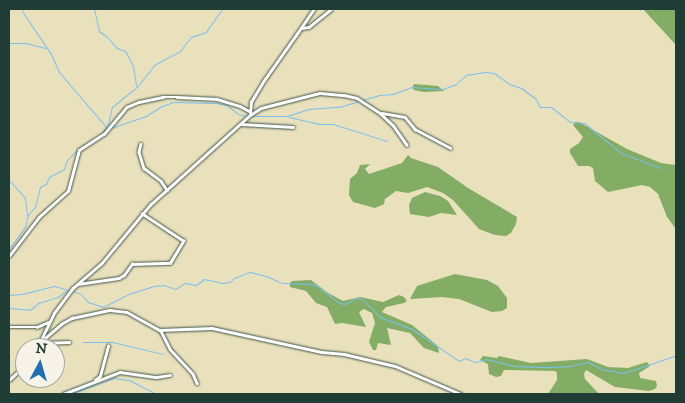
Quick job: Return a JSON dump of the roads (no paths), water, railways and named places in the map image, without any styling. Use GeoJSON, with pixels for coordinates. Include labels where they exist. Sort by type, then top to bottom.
{"type":"FeatureCollection","features":[{"type":"Feature","properties":{"kind":"street"},"geometry":{"type":"LineString","coordinates":[[301,28],[309,26],[331,9]]}},
{"type":"Feature","properties":{"kind":"street"},"geometry":{"type":"LineString","coordinates":[[250,114],[252,102],[265,79],[312,10]]}},
{"type":"Feature","properties":{"kind":"street"},"geometry":{"type":"LineString","coordinates":[[43,338],[54,313],[77,284],[101,264],[142,214],[250,114],[261,108],[320,94],[357,98],[394,125],[407,145]]}},
{"type":"Feature","properties":{"kind":"street"},"geometry":{"type":"LineString","coordinates":[[9,256],[39,217],[68,191],[80,150],[104,134],[127,107],[139,102],[164,97],[217,99],[240,106],[250,114]]}},
{"type":"Feature","properties":{"kind":"street"},"geometry":{"type":"LineString","coordinates":[[380,113],[405,117],[415,129],[450,148]]}},
{"type":"Feature","properties":{"kind":"street"},"geometry":{"type":"LineString","coordinates":[[241,124],[293,127]]}},
{"type":"Feature","properties":{"kind":"street"},"geometry":{"type":"LineString","coordinates":[[140,144],[139,152],[144,168],[161,181],[167,190]]}},
{"type":"Feature","properties":{"kind":"street"},"geometry":{"type":"LineString","coordinates":[[77,284],[119,278],[124,275],[132,264],[170,263],[183,241],[142,214]]}},
{"type":"Feature","properties":{"kind":"street"},"geometry":{"type":"LineString","coordinates":[[46,338],[67,320],[110,310],[134,314],[164,335],[170,348],[193,374],[197,383]]}},
{"type":"Feature","properties":{"kind":"street"},"geometry":{"type":"LineString","coordinates":[[9,327],[37,327],[49,322]]}},
{"type":"Feature","properties":{"kind":"street"},"geometry":{"type":"LineString","coordinates":[[159,330],[212,328],[322,352],[344,354],[395,366],[461,394]]}},
{"type":"Feature","properties":{"kind":"street"},"geometry":{"type":"LineString","coordinates":[[92,383],[100,376],[108,346]]}},
{"type":"Feature","properties":{"kind":"street"},"geometry":{"type":"LineString","coordinates":[[63,394],[120,372],[158,377],[170,375]]}},
{"type":"Feature","properties":{"kind":"waterway"},"geometry":{"type":"LineString","coordinates":[[94,9],[99,31],[117,48],[125,51],[129,58],[133,66],[136,86]]}},
{"type":"Feature","properties":{"kind":"waterway"},"geometry":{"type":"LineString","coordinates":[[100,136],[108,124],[112,107],[137,87],[154,65],[180,51],[191,37],[206,32],[222,9]]}},
{"type":"Feature","properties":{"kind":"waterway"},"geometry":{"type":"LineString","coordinates":[[22,11],[51,54],[59,72],[107,128]]}},
{"type":"Feature","properties":{"kind":"waterway"},"geometry":{"type":"LineString","coordinates":[[9,43],[25,43],[45,48]]}},
{"type":"Feature","properties":{"kind":"waterway"},"geometry":{"type":"LineString","coordinates":[[251,116],[287,116],[308,109],[339,107],[379,95],[393,94],[411,87],[443,89],[456,84],[466,75],[485,72],[494,73],[509,84],[521,88],[535,98],[540,107],[551,107],[570,122],[584,123],[621,153],[661,168]]}},
{"type":"Feature","properties":{"kind":"waterway"},"geometry":{"type":"LineString","coordinates":[[111,128],[146,116],[160,107],[173,102],[227,105],[238,114],[247,116]]}},
{"type":"Feature","properties":{"kind":"waterway"},"geometry":{"type":"LineString","coordinates":[[289,117],[319,124],[333,124],[387,141]]}},
{"type":"Feature","properties":{"kind":"waterway"},"geometry":{"type":"LineString","coordinates":[[9,249],[25,227],[28,215],[35,207],[40,187],[46,184],[49,177],[64,169],[67,160],[77,150],[94,139]]}},
{"type":"Feature","properties":{"kind":"waterway"},"geometry":{"type":"LineString","coordinates":[[9,180],[25,198],[27,215]]}},
{"type":"Feature","properties":{"kind":"waterway"},"geometry":{"type":"LineString","coordinates":[[9,295],[22,294],[55,286],[81,294],[88,302],[103,307],[129,294],[154,286],[164,285],[175,289],[185,283],[196,285],[204,279],[223,283],[230,282],[234,278],[250,272],[282,283],[314,284],[339,303],[345,304],[355,298],[362,299],[382,318],[412,329],[459,361],[465,358],[475,362],[486,359],[514,366],[547,367],[570,366],[588,362],[601,369],[624,373],[674,356]]}},
{"type":"Feature","properties":{"kind":"waterway"},"geometry":{"type":"LineString","coordinates":[[9,308],[30,310],[38,303],[58,297],[67,290]]}},
{"type":"Feature","properties":{"kind":"waterway"},"geometry":{"type":"LineString","coordinates":[[83,342],[112,342],[163,354]]}},
{"type":"Feature","properties":{"kind":"waterway"},"geometry":{"type":"LineString","coordinates":[[70,394],[114,378],[129,380],[156,394]]}}]}
